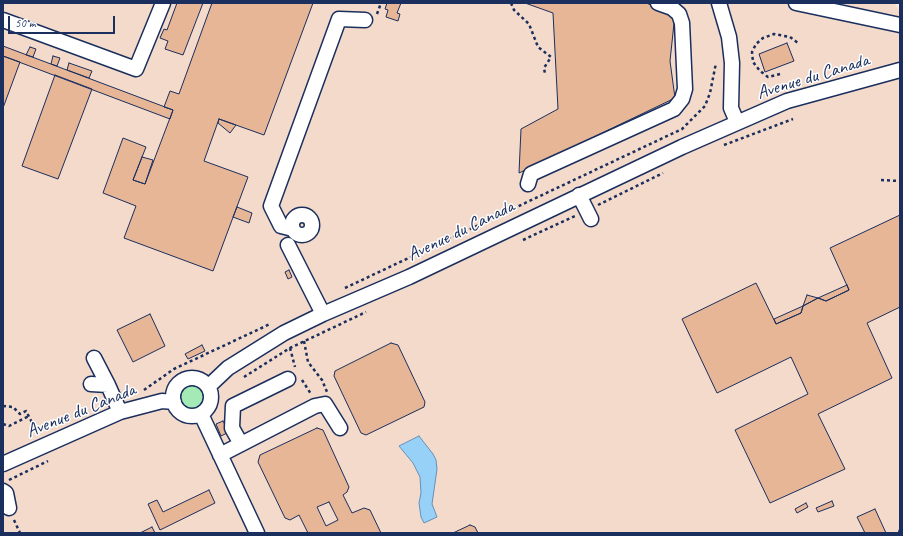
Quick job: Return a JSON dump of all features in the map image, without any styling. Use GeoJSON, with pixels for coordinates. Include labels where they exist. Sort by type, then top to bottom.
{"type":"FeatureCollection","features":[{"type":"Feature","properties":{"kind":"street"},"geometry":{"type":"LineString","coordinates":[[3,20],[136,69],[163,3]]}},
{"type":"Feature","properties":{"kind":"street"},"geometry":{"type":"LineString","coordinates":[[528,184],[532,174],[674,109],[682,99],[685,89],[682,23],[679,14],[672,8],[658,3]]}},
{"type":"Feature","properties":{"kind":"street","name":"Avenue du Canada"},"geometry":{"type":"LineString","coordinates":[[719,3],[729,38],[732,63],[732,108],[737,122]]}},
{"type":"Feature","properties":{"kind":"street"},"geometry":{"type":"LineString","coordinates":[[796,3],[900,25]]}},
{"type":"Feature","properties":{"kind":"street"},"geometry":{"type":"LineString","coordinates":[[293,229],[281,226],[271,206],[339,19],[365,20]]}},
{"type":"Feature","properties":{"kind":"street","name":"Avenue du Canada"},"geometry":{"type":"LineString","coordinates":[[209,386],[228,368],[265,344],[323,314],[409,277],[579,195],[737,122],[787,101],[900,70]]}},
{"type":"Feature","properties":{"kind":"street"},"geometry":{"type":"LineString","coordinates":[[579,195],[590,219]]}},
{"type":"Feature","properties":{"kind":"street"},"geometry":{"type":"LineString","coordinates":[[288,245],[323,314]]}},
{"type":"Feature","properties":{"kind":"street"},"geometry":{"type":"LineString","coordinates":[[94,358],[103,390],[120,412]]}},
{"type":"Feature","properties":{"kind":"street"},"geometry":{"type":"LineString","coordinates":[[187,378],[199,378],[209,386],[212,399],[210,405],[201,414],[194,416],[182,413],[174,402],[174,390],[177,385],[187,378]]}},
{"type":"Feature","properties":{"kind":"street"},"geometry":{"type":"LineString","coordinates":[[241,444],[232,428],[233,406],[288,379]]}},
{"type":"Feature","properties":{"kind":"street","name":"Avenue du Canada"},"geometry":{"type":"LineString","coordinates":[[3,464],[120,412],[162,400],[174,402]]}},
{"type":"Feature","properties":{"kind":"street"},"geometry":{"type":"LineString","coordinates":[[220,455],[315,406],[325,404],[340,428]]}},
{"type":"Feature","properties":{"kind":"street"},"geometry":{"type":"LineString","coordinates":[[201,414],[257,533]]}},
{"type":"Feature","properties":{"kind":"street"},"geometry":{"type":"LineString","coordinates":[[3,491],[6,492],[9,508],[3,500]]}},
{"type":"Feature","properties":{"kind":"path"},"geometry":{"type":"LineString","coordinates":[[511,3],[514,10],[529,24],[538,47],[551,57],[544,68],[545,74]]}},
{"type":"Feature","properties":{"kind":"path"},"geometry":{"type":"LineString","coordinates":[[780,74],[768,77],[760,71],[753,62],[752,52],[756,44],[763,38],[774,34],[790,37],[798,42]]}},
{"type":"Feature","properties":{"kind":"path"},"geometry":{"type":"LineString","coordinates":[[338,291],[682,129],[705,106],[710,93],[716,63]]}},
{"type":"Feature","properties":{"kind":"path"},"geometry":{"type":"LineString","coordinates":[[722,146],[793,119]]}},
{"type":"Feature","properties":{"kind":"path"},"geometry":{"type":"LineString","coordinates":[[651,180],[666,171]]}},
{"type":"Feature","properties":{"kind":"path"},"geometry":{"type":"LineString","coordinates":[[881,180],[900,181]]}},
{"type":"Feature","properties":{"kind":"path"},"geometry":{"type":"LineString","coordinates":[[139,392],[174,369],[271,323]]}},
{"type":"Feature","properties":{"kind":"path"},"geometry":{"type":"LineString","coordinates":[[304,341],[308,362],[327,390],[325,404]]}},
{"type":"Feature","properties":{"kind":"path"},"geometry":{"type":"LineString","coordinates":[[3,406],[13,407],[20,414],[26,411],[37,432]]}},
{"type":"Feature","properties":{"kind":"path"},"geometry":{"type":"LineString","coordinates":[[3,424],[10,426],[29,416]]}},
{"type":"Feature","properties":{"kind":"path"},"geometry":{"type":"LineString","coordinates":[[30,436],[43,430]]}},
{"type":"Feature","properties":{"kind":"path"},"geometry":{"type":"LineString","coordinates":[[899,533],[900,529]]}},
{"type":"Feature","properties":{"kind":"shaded area"},"geometry":{"type":"Polygon","coordinates":[[[3,3],[894,3],[900,11],[900,533],[3,533],[3,3]]]}},
{"type":"Feature","properties":{"kind":"green space"},"geometry":{"type":"Polygon","coordinates":[[[191,384],[200,387],[203,396],[200,405],[191,408],[182,405],[179,396],[182,387],[191,384]]]}},
{"type":"Feature","properties":{"kind":"water"},"geometry":{"type":"Polygon","coordinates":[[[419,436],[433,454],[436,460],[437,469],[432,504],[437,517],[424,523],[421,517],[419,503],[421,493],[420,477],[413,463],[399,446],[419,436]]]}},
{"type":"Feature","properties":{"kind":"building"},"geometry":{"type":"Polygon","coordinates":[[[177,3],[203,3],[183,55],[165,49],[168,41],[160,38],[164,29],[167,30],[177,3]]]}},
{"type":"Feature","properties":{"kind":"building"},"geometry":{"type":"Polygon","coordinates":[[[212,3],[313,3],[264,135],[219,119],[204,161],[248,177],[213,271],[124,238],[136,206],[103,193],[123,138],[146,147],[133,180],[145,184],[173,110],[164,107],[170,91],[179,94],[212,3]]]}},
{"type":"Feature","properties":{"kind":"building"},"geometry":{"type":"Polygon","coordinates":[[[387,3],[401,3],[397,13],[400,14],[398,21],[386,17],[388,10],[385,9],[387,3]]]}},
{"type":"Feature","properties":{"kind":"building"},"geometry":{"type":"Polygon","coordinates":[[[525,3],[646,3],[675,14],[670,61],[675,98],[519,173],[521,129],[558,109],[553,13],[525,3]]]}},
{"type":"Feature","properties":{"kind":"building"},"geometry":{"type":"Polygon","coordinates":[[[787,43],[794,61],[765,72],[759,54],[787,43]]]}},
{"type":"Feature","properties":{"kind":"building"},"geometry":{"type":"Polygon","coordinates":[[[3,46],[173,110],[170,119],[3,56],[3,46]]]}},
{"type":"Feature","properties":{"kind":"building"},"geometry":{"type":"Polygon","coordinates":[[[30,47],[36,49],[33,57],[26,55],[30,47]]]}},
{"type":"Feature","properties":{"kind":"building"},"geometry":{"type":"Polygon","coordinates":[[[3,56],[20,62],[3,108],[3,56]]]}},
{"type":"Feature","properties":{"kind":"building"},"geometry":{"type":"Polygon","coordinates":[[[53,56],[60,58],[57,66],[51,64],[53,56]]]}},
{"type":"Feature","properties":{"kind":"building"},"geometry":{"type":"Polygon","coordinates":[[[69,63],[92,71],[89,78],[67,70],[69,63]]]}},
{"type":"Feature","properties":{"kind":"building"},"geometry":{"type":"Polygon","coordinates":[[[55,75],[92,89],[58,179],[22,166],[55,75]]]}},
{"type":"Feature","properties":{"kind":"building"},"geometry":{"type":"Polygon","coordinates":[[[219,119],[236,125],[230,133],[218,123],[219,119]]]}},
{"type":"Feature","properties":{"kind":"building"},"geometry":{"type":"Polygon","coordinates":[[[142,157],[153,160],[145,184],[133,180],[142,157]]]}},
{"type":"Feature","properties":{"kind":"building"},"geometry":{"type":"Polygon","coordinates":[[[237,207],[252,213],[249,223],[233,217],[237,207]]]}},
{"type":"Feature","properties":{"kind":"building"},"geometry":{"type":"Polygon","coordinates":[[[900,215],[900,307],[867,323],[892,378],[818,414],[845,469],[770,503],[735,430],[808,394],[791,357],[717,393],[682,319],[756,283],[776,324],[801,313],[803,306],[818,298],[826,301],[849,290],[830,248],[900,215]]]}},
{"type":"Feature","properties":{"kind":"building"},"geometry":{"type":"Polygon","coordinates":[[[289,270],[292,277],[288,279],[285,272],[289,270]]]}},
{"type":"Feature","properties":{"kind":"building"},"geometry":{"type":"Polygon","coordinates":[[[847,285],[849,290],[826,301],[818,298],[847,285]]]}},
{"type":"Feature","properties":{"kind":"building"},"geometry":{"type":"Polygon","coordinates":[[[807,295],[818,298],[803,306],[807,295]]]}},
{"type":"Feature","properties":{"kind":"building"},"geometry":{"type":"Polygon","coordinates":[[[803,306],[801,313],[776,324],[774,319],[803,306]]]}},
{"type":"Feature","properties":{"kind":"building"},"geometry":{"type":"Polygon","coordinates":[[[150,314],[165,346],[133,362],[117,330],[150,314]]]}},
{"type":"Feature","properties":{"kind":"building"},"geometry":{"type":"Polygon","coordinates":[[[391,343],[398,345],[425,402],[424,407],[366,435],[361,433],[334,376],[335,371],[391,343]]]}},
{"type":"Feature","properties":{"kind":"building"},"geometry":{"type":"Polygon","coordinates":[[[202,345],[205,351],[188,359],[185,354],[202,345]]]}},
{"type":"Feature","properties":{"kind":"building"},"geometry":{"type":"Polygon","coordinates":[[[223,421],[229,432],[221,436],[216,424],[223,421]]]}},
{"type":"Feature","properties":{"kind":"building"},"geometry":{"type":"Polygon","coordinates":[[[317,428],[323,430],[349,487],[347,492],[343,495],[352,513],[364,508],[370,510],[381,533],[308,533],[299,515],[290,520],[285,518],[258,462],[260,455],[317,428]],[[329,502],[317,507],[326,526],[338,520],[329,502]]]}},
{"type":"Feature","properties":{"kind":"building"},"geometry":{"type":"Polygon","coordinates":[[[209,490],[215,503],[160,530],[148,504],[157,500],[163,512],[209,490]]]}},
{"type":"Feature","properties":{"kind":"building"},"geometry":{"type":"Polygon","coordinates":[[[832,501],[834,506],[818,512],[816,508],[832,501]]]}},
{"type":"Feature","properties":{"kind":"building"},"geometry":{"type":"Polygon","coordinates":[[[806,503],[808,507],[797,513],[795,509],[806,503]]]}},
{"type":"Feature","properties":{"kind":"building"},"geometry":{"type":"Polygon","coordinates":[[[875,509],[886,533],[865,533],[857,517],[875,509]]]}},
{"type":"Feature","properties":{"kind":"building"},"geometry":{"type":"Polygon","coordinates":[[[470,525],[475,527],[478,533],[453,533],[470,525]]]}},
{"type":"Feature","properties":{"kind":"building"},"geometry":{"type":"Polygon","coordinates":[[[152,527],[155,533],[140,533],[152,527]]]}}]}
